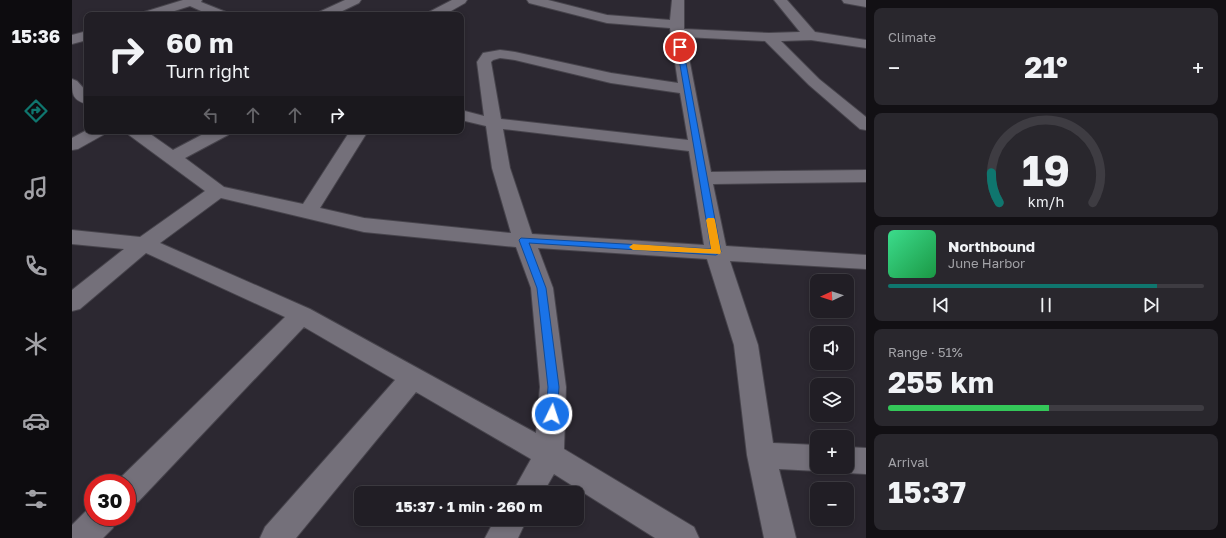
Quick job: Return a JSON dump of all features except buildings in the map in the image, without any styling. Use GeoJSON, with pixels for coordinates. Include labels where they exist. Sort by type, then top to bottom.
{"type":"FeatureCollection","features":[{"type":"Feature","properties":{"kind":"street"},"geometry":{"type":"LineString","coordinates":[[330,12],[356,0]]}},
{"type":"Feature","properties":{"kind":"street"},"geometry":{"type":"LineString","coordinates":[[439,12],[461,0]]}},
{"type":"Feature","properties":{"kind":"street"},"geometry":{"type":"LineString","coordinates":[[533,0],[607,19],[677,29],[769,37],[811,36],[866,44]]}},
{"type":"Feature","properties":{"kind":"street"},"geometry":{"type":"LineString","coordinates":[[780,0],[811,36]]}},
{"type":"Feature","properties":{"kind":"street"},"geometry":{"type":"LineString","coordinates":[[848,0],[866,3]]}},
{"type":"Feature","properties":{"kind":"street"},"geometry":{"type":"LineString","coordinates":[[158,12],[193,1],[215,12]]}},
{"type":"Feature","properties":{"kind":"street"},"geometry":{"type":"LineString","coordinates":[[676,1],[677,29],[716,252],[746,345],[761,455],[780,538]]}},
{"type":"Feature","properties":{"kind":"street"},"geometry":{"type":"LineString","coordinates":[[72,40],[84,36]]}},
{"type":"Feature","properties":{"kind":"street"},"geometry":{"type":"LineString","coordinates":[[769,37],[814,82],[866,125]]}},
{"type":"Feature","properties":{"kind":"street"},"geometry":{"type":"LineString","coordinates":[[531,486],[549,455],[553,387],[542,288],[524,240],[501,168],[484,62],[488,56],[500,54],[515,56],[611,78],[688,89]]}},
{"type":"Feature","properties":{"kind":"street"},"geometry":{"type":"LineString","coordinates":[[72,84],[84,98]]}},
{"type":"Feature","properties":{"kind":"street"},"geometry":{"type":"LineString","coordinates":[[847,109],[866,110]]}},
{"type":"Feature","properties":{"kind":"street"},"geometry":{"type":"LineString","coordinates":[[464,116],[493,123],[698,147]]}},
{"type":"Feature","properties":{"kind":"street"},"geometry":{"type":"LineString","coordinates":[[72,145],[92,134]]}},
{"type":"Feature","properties":{"kind":"street"},"geometry":{"type":"LineString","coordinates":[[139,134],[218,191],[364,225],[524,240],[866,262]]}},
{"type":"Feature","properties":{"kind":"street"},"geometry":{"type":"LineString","coordinates":[[172,158],[216,134]]}},
{"type":"Feature","properties":{"kind":"street"},"geometry":{"type":"LineString","coordinates":[[308,212],[356,134]]}},
{"type":"Feature","properties":{"kind":"street"},"geometry":{"type":"LineString","coordinates":[[703,178],[866,176]]}},
{"type":"Feature","properties":{"kind":"street"},"geometry":{"type":"LineString","coordinates":[[72,303],[144,244],[218,191]]}},
{"type":"Feature","properties":{"kind":"street"},"geometry":{"type":"LineString","coordinates":[[72,236],[144,244],[302,315],[549,455],[683,538]]}},
{"type":"Feature","properties":{"kind":"street"},"geometry":{"type":"LineString","coordinates":[[136,483],[302,315]]}},
{"type":"Feature","properties":{"kind":"street"},"geometry":{"type":"LineString","coordinates":[[276,538],[412,378]]}},
{"type":"Feature","properties":{"kind":"street"},"geometry":{"type":"LineString","coordinates":[[761,455],[810,458]]}},
{"type":"Feature","properties":{"kind":"street"},"geometry":{"type":"LineString","coordinates":[[854,460],[866,461]]}},
{"type":"Feature","properties":{"kind":"street"},"geometry":{"type":"LineString","coordinates":[[81,538],[93,526]]}},
{"type":"Feature","properties":{"kind":"street"},"geometry":{"type":"LineString","coordinates":[[501,538],[508,526]]}},
{"type":"Feature","properties":{"kind":"slow traffic"},"geometry":{"type":"LineString","coordinates":[[633,247],[716,252],[711,220]]}},
{"type":"Feature","properties":{"kind":"route"},"geometry":{"type":"LineString","coordinates":[[552,414],[553,387],[542,288],[524,240],[716,252],[680,47]]}}]}
